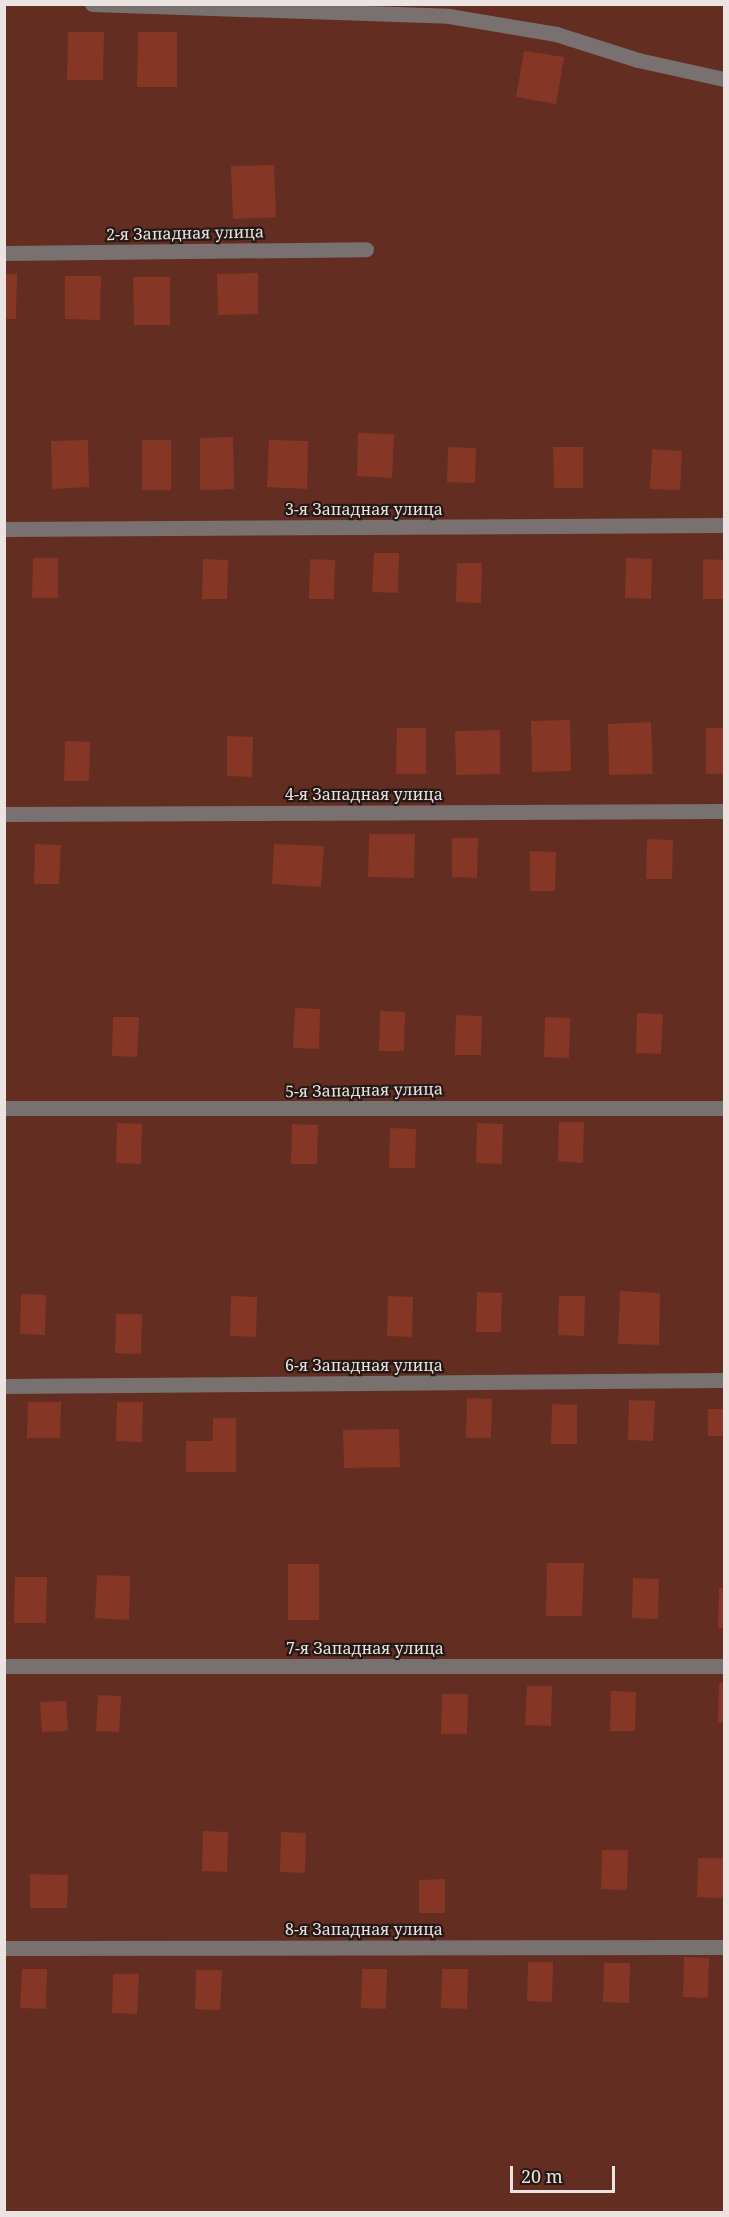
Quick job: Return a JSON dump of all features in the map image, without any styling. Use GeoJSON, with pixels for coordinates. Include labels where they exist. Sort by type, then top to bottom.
{"type":"FeatureCollection","features":[{"type":"Feature","properties":{"kind":"street"},"geometry":{"type":"LineString","coordinates":[[92,4],[450,16],[556,34],[638,60],[724,79]]}},
{"type":"Feature","properties":{"kind":"street","name":"2-я Западная улица"},"geometry":{"type":"LineString","coordinates":[[4,253],[366,249]]}},
{"type":"Feature","properties":{"kind":"street","name":"3-я Западная улица"},"geometry":{"type":"LineString","coordinates":[[4,529],[724,525]]}},
{"type":"Feature","properties":{"kind":"street","name":"4-я Западная улица"},"geometry":{"type":"LineString","coordinates":[[4,814],[724,811]]}},
{"type":"Feature","properties":{"kind":"street","name":"5-я Западная улица"},"geometry":{"type":"LineString","coordinates":[[4,1108],[724,1108]]}},
{"type":"Feature","properties":{"kind":"street","name":"6-я Западная улица"},"geometry":{"type":"LineString","coordinates":[[4,1386],[724,1380]]}},
{"type":"Feature","properties":{"kind":"street","name":"7-я Западная улица"},"geometry":{"type":"LineString","coordinates":[[4,1666],[724,1666]]}},
{"type":"Feature","properties":{"kind":"street","name":"8-я Западная улица"},"geometry":{"type":"LineString","coordinates":[[4,1948],[724,1947]]}},
{"type":"Feature","properties":{"kind":"shaded area"},"geometry":{"type":"Polygon","coordinates":[[[5,5],[724,5],[724,2212],[5,2212],[5,5]]]}},
{"type":"Feature","properties":{"kind":"building"},"geometry":{"type":"Polygon","coordinates":[[[68,32],[104,32],[103,80],[67,80],[68,32]]]}},
{"type":"Feature","properties":{"kind":"building"},"geometry":{"type":"Polygon","coordinates":[[[138,32],[177,32],[177,87],[137,87],[138,32]]]}},
{"type":"Feature","properties":{"kind":"building"},"geometry":{"type":"Polygon","coordinates":[[[524,51],[564,57],[556,104],[516,97],[524,51]]]}},
{"type":"Feature","properties":{"kind":"building"},"geometry":{"type":"Polygon","coordinates":[[[274,165],[276,217],[233,219],[231,166],[274,165]]]}},
{"type":"Feature","properties":{"kind":"building"},"geometry":{"type":"Polygon","coordinates":[[[258,273],[258,314],[218,315],[217,274],[258,273]]]}},
{"type":"Feature","properties":{"kind":"building"},"geometry":{"type":"Polygon","coordinates":[[[4,274],[17,274],[16,319],[4,319],[4,274]]]}},
{"type":"Feature","properties":{"kind":"building"},"geometry":{"type":"Polygon","coordinates":[[[65,276],[101,276],[100,320],[65,319],[65,276]]]}},
{"type":"Feature","properties":{"kind":"building"},"geometry":{"type":"Polygon","coordinates":[[[133,277],[170,277],[170,325],[134,325],[133,277]]]}},
{"type":"Feature","properties":{"kind":"building"},"geometry":{"type":"Polygon","coordinates":[[[358,433],[394,434],[392,478],[357,476],[358,433]]]}},
{"type":"Feature","properties":{"kind":"building"},"geometry":{"type":"Polygon","coordinates":[[[233,437],[234,489],[200,490],[200,438],[233,437]]]}},
{"type":"Feature","properties":{"kind":"building"},"geometry":{"type":"Polygon","coordinates":[[[88,440],[89,487],[52,489],[51,441],[88,440]]]}},
{"type":"Feature","properties":{"kind":"building"},"geometry":{"type":"Polygon","coordinates":[[[142,440],[171,440],[171,490],[142,490],[142,440]]]}},
{"type":"Feature","properties":{"kind":"building"},"geometry":{"type":"Polygon","coordinates":[[[269,440],[308,441],[307,489],[267,487],[269,440]]]}},
{"type":"Feature","properties":{"kind":"building"},"geometry":{"type":"Polygon","coordinates":[[[448,447],[476,448],[475,483],[447,482],[448,447]]]}},
{"type":"Feature","properties":{"kind":"building"},"geometry":{"type":"Polygon","coordinates":[[[553,447],[583,447],[583,488],[554,488],[553,447]]]}},
{"type":"Feature","properties":{"kind":"building"},"geometry":{"type":"Polygon","coordinates":[[[652,449],[682,451],[680,490],[650,489],[652,449]]]}},
{"type":"Feature","properties":{"kind":"building"},"geometry":{"type":"Polygon","coordinates":[[[374,553],[399,553],[398,593],[372,592],[374,553]]]}},
{"type":"Feature","properties":{"kind":"building"},"geometry":{"type":"Polygon","coordinates":[[[33,558],[58,558],[58,598],[32,598],[33,558]]]}},
{"type":"Feature","properties":{"kind":"building"},"geometry":{"type":"Polygon","coordinates":[[[626,558],[652,559],[651,599],[625,598],[626,558]]]}},
{"type":"Feature","properties":{"kind":"building"},"geometry":{"type":"Polygon","coordinates":[[[203,559],[228,560],[227,599],[202,599],[203,559]]]}},
{"type":"Feature","properties":{"kind":"building"},"geometry":{"type":"Polygon","coordinates":[[[310,559],[335,560],[334,599],[309,599],[310,559]]]}},
{"type":"Feature","properties":{"kind":"building"},"geometry":{"type":"Polygon","coordinates":[[[703,559],[724,560],[724,599],[703,599],[703,559]]]}},
{"type":"Feature","properties":{"kind":"building"},"geometry":{"type":"Polygon","coordinates":[[[457,563],[482,563],[481,603],[456,602],[457,563]]]}},
{"type":"Feature","properties":{"kind":"building"},"geometry":{"type":"Polygon","coordinates":[[[570,720],[571,771],[532,772],[531,721],[570,720]]]}},
{"type":"Feature","properties":{"kind":"building"},"geometry":{"type":"Polygon","coordinates":[[[651,722],[653,774],[609,775],[608,724],[651,722]]]}},
{"type":"Feature","properties":{"kind":"building"},"geometry":{"type":"Polygon","coordinates":[[[397,728],[426,728],[426,774],[396,774],[397,728]]]}},
{"type":"Feature","properties":{"kind":"building"},"geometry":{"type":"Polygon","coordinates":[[[706,728],[724,728],[724,774],[706,774],[706,728]]]}},
{"type":"Feature","properties":{"kind":"building"},"geometry":{"type":"Polygon","coordinates":[[[500,730],[500,774],[456,775],[455,731],[500,730]]]}},
{"type":"Feature","properties":{"kind":"building"},"geometry":{"type":"Polygon","coordinates":[[[227,736],[253,737],[252,777],[227,776],[227,736]]]}},
{"type":"Feature","properties":{"kind":"building"},"geometry":{"type":"Polygon","coordinates":[[[65,741],[90,742],[89,781],[64,781],[65,741]]]}},
{"type":"Feature","properties":{"kind":"building"},"geometry":{"type":"Polygon","coordinates":[[[369,834],[415,834],[414,878],[368,877],[369,834]]]}},
{"type":"Feature","properties":{"kind":"building"},"geometry":{"type":"Polygon","coordinates":[[[452,838],[478,838],[477,878],[452,877],[452,838]]]}},
{"type":"Feature","properties":{"kind":"building"},"geometry":{"type":"Polygon","coordinates":[[[647,839],[673,840],[672,879],[646,879],[647,839]]]}},
{"type":"Feature","properties":{"kind":"building"},"geometry":{"type":"Polygon","coordinates":[[[35,844],[61,845],[59,884],[34,884],[35,844]]]}},
{"type":"Feature","properties":{"kind":"building"},"geometry":{"type":"Polygon","coordinates":[[[274,844],[324,846],[321,887],[272,884],[274,844]]]}},
{"type":"Feature","properties":{"kind":"building"},"geometry":{"type":"Polygon","coordinates":[[[530,851],[556,852],[555,891],[530,891],[530,851]]]}},
{"type":"Feature","properties":{"kind":"building"},"geometry":{"type":"Polygon","coordinates":[[[295,1008],[320,1009],[319,1049],[293,1048],[295,1008]]]}},
{"type":"Feature","properties":{"kind":"building"},"geometry":{"type":"Polygon","coordinates":[[[380,1011],[405,1012],[404,1051],[379,1051],[380,1011]]]}},
{"type":"Feature","properties":{"kind":"building"},"geometry":{"type":"Polygon","coordinates":[[[637,1013],[663,1014],[661,1054],[636,1053],[637,1013]]]}},
{"type":"Feature","properties":{"kind":"building"},"geometry":{"type":"Polygon","coordinates":[[[456,1015],[482,1016],[481,1055],[455,1055],[456,1015]]]}},
{"type":"Feature","properties":{"kind":"building"},"geometry":{"type":"Polygon","coordinates":[[[113,1017],[139,1017],[137,1057],[112,1056],[113,1017]]]}},
{"type":"Feature","properties":{"kind":"building"},"geometry":{"type":"Polygon","coordinates":[[[545,1017],[570,1018],[569,1058],[544,1057],[545,1017]]]}},
{"type":"Feature","properties":{"kind":"building"},"geometry":{"type":"Polygon","coordinates":[[[559,1122],[584,1122],[583,1163],[558,1161],[559,1122]]]}},
{"type":"Feature","properties":{"kind":"building"},"geometry":{"type":"Polygon","coordinates":[[[117,1123],[142,1124],[141,1164],[116,1163],[117,1123]]]}},
{"type":"Feature","properties":{"kind":"building"},"geometry":{"type":"Polygon","coordinates":[[[477,1123],[503,1124],[502,1164],[476,1163],[477,1123]]]}},
{"type":"Feature","properties":{"kind":"building"},"geometry":{"type":"Polygon","coordinates":[[[292,1124],[318,1125],[317,1164],[291,1164],[292,1124]]]}},
{"type":"Feature","properties":{"kind":"building"},"geometry":{"type":"Polygon","coordinates":[[[390,1128],[416,1129],[415,1168],[389,1168],[390,1128]]]}},
{"type":"Feature","properties":{"kind":"building"},"geometry":{"type":"Polygon","coordinates":[[[620,1291],[660,1293],[659,1345],[618,1344],[620,1291]]]}},
{"type":"Feature","properties":{"kind":"building"},"geometry":{"type":"Polygon","coordinates":[[[477,1292],[502,1293],[501,1332],[476,1332],[477,1292]]]}},
{"type":"Feature","properties":{"kind":"building"},"geometry":{"type":"Polygon","coordinates":[[[21,1294],[46,1295],[45,1335],[20,1334],[21,1294]]]}},
{"type":"Feature","properties":{"kind":"building"},"geometry":{"type":"Polygon","coordinates":[[[231,1296],[257,1297],[256,1337],[230,1336],[231,1296]]]}},
{"type":"Feature","properties":{"kind":"building"},"geometry":{"type":"Polygon","coordinates":[[[388,1296],[413,1297],[412,1337],[387,1336],[388,1296]]]}},
{"type":"Feature","properties":{"kind":"building"},"geometry":{"type":"Polygon","coordinates":[[[559,1296],[585,1296],[584,1336],[558,1335],[559,1296]]]}},
{"type":"Feature","properties":{"kind":"building"},"geometry":{"type":"Polygon","coordinates":[[[116,1314],[142,1314],[141,1354],[115,1353],[116,1314]]]}},
{"type":"Feature","properties":{"kind":"building"},"geometry":{"type":"Polygon","coordinates":[[[467,1398],[492,1399],[491,1438],[466,1438],[467,1398]]]}},
{"type":"Feature","properties":{"kind":"building"},"geometry":{"type":"Polygon","coordinates":[[[629,1400],[655,1401],[653,1441],[628,1440],[629,1400]]]}},
{"type":"Feature","properties":{"kind":"building"},"geometry":{"type":"Polygon","coordinates":[[[28,1402],[61,1402],[60,1438],[27,1438],[28,1402]]]}},
{"type":"Feature","properties":{"kind":"building"},"geometry":{"type":"Polygon","coordinates":[[[117,1402],[143,1402],[142,1442],[116,1441],[117,1402]]]}},
{"type":"Feature","properties":{"kind":"building"},"geometry":{"type":"Polygon","coordinates":[[[552,1404],[577,1405],[577,1444],[551,1444],[552,1404]]]}},
{"type":"Feature","properties":{"kind":"building"},"geometry":{"type":"Polygon","coordinates":[[[708,1409],[724,1409],[724,1436],[708,1436],[708,1409]]]}},
{"type":"Feature","properties":{"kind":"building"},"geometry":{"type":"Polygon","coordinates":[[[213,1418],[236,1418],[236,1472],[186,1472],[186,1441],[213,1441],[213,1418]]]}},
{"type":"Feature","properties":{"kind":"building"},"geometry":{"type":"Polygon","coordinates":[[[399,1429],[400,1467],[344,1468],[343,1430],[399,1429]]]}},
{"type":"Feature","properties":{"kind":"building"},"geometry":{"type":"Polygon","coordinates":[[[547,1563],[584,1563],[582,1616],[546,1616],[547,1563]]]}},
{"type":"Feature","properties":{"kind":"building"},"geometry":{"type":"Polygon","coordinates":[[[288,1564],[319,1564],[319,1620],[288,1620],[288,1564]]]}},
{"type":"Feature","properties":{"kind":"building"},"geometry":{"type":"Polygon","coordinates":[[[97,1575],[130,1576],[129,1620],[95,1618],[97,1575]]]}},
{"type":"Feature","properties":{"kind":"building"},"geometry":{"type":"Polygon","coordinates":[[[15,1577],[47,1577],[46,1623],[14,1623],[15,1577]]]}},
{"type":"Feature","properties":{"kind":"building"},"geometry":{"type":"Polygon","coordinates":[[[633,1578],[659,1579],[658,1619],[632,1618],[633,1578]]]}},
{"type":"Feature","properties":{"kind":"building"},"geometry":{"type":"Polygon","coordinates":[[[719,1588],[724,1588],[724,1628],[718,1628],[719,1588]]]}},
{"type":"Feature","properties":{"kind":"building"},"geometry":{"type":"Polygon","coordinates":[[[719,1683],[724,1683],[724,1723],[718,1723],[719,1683]]]}},
{"type":"Feature","properties":{"kind":"building"},"geometry":{"type":"Polygon","coordinates":[[[527,1686],[552,1686],[551,1726],[525,1725],[527,1686]]]}},
{"type":"Feature","properties":{"kind":"building"},"geometry":{"type":"Polygon","coordinates":[[[611,1691],[636,1692],[635,1731],[610,1731],[611,1691]]]}},
{"type":"Feature","properties":{"kind":"building"},"geometry":{"type":"Polygon","coordinates":[[[442,1694],[468,1694],[467,1734],[441,1734],[442,1694]]]}},
{"type":"Feature","properties":{"kind":"building"},"geometry":{"type":"Polygon","coordinates":[[[98,1695],[121,1696],[119,1732],[96,1731],[98,1695]]]}},
{"type":"Feature","properties":{"kind":"building"},"geometry":{"type":"Polygon","coordinates":[[[66,1701],[68,1731],[42,1732],[40,1702],[66,1701]]]}},
{"type":"Feature","properties":{"kind":"building"},"geometry":{"type":"Polygon","coordinates":[[[203,1831],[228,1832],[227,1872],[202,1871],[203,1831]]]}},
{"type":"Feature","properties":{"kind":"building"},"geometry":{"type":"Polygon","coordinates":[[[281,1832],[306,1833],[305,1873],[280,1872],[281,1832]]]}},
{"type":"Feature","properties":{"kind":"building"},"geometry":{"type":"Polygon","coordinates":[[[602,1850],[628,1850],[627,1890],[601,1889],[602,1850]]]}},
{"type":"Feature","properties":{"kind":"building"},"geometry":{"type":"Polygon","coordinates":[[[698,1858],[724,1858],[723,1898],[697,1897],[698,1858]]]}},
{"type":"Feature","properties":{"kind":"building"},"geometry":{"type":"Polygon","coordinates":[[[30,1874],[68,1875],[67,1908],[30,1908],[30,1874]]]}},
{"type":"Feature","properties":{"kind":"building"},"geometry":{"type":"Polygon","coordinates":[[[445,1879],[445,1913],[419,1913],[419,1880],[445,1879]]]}},
{"type":"Feature","properties":{"kind":"building"},"geometry":{"type":"Polygon","coordinates":[[[684,1957],[709,1958],[708,1998],[683,1997],[684,1957]]]}},
{"type":"Feature","properties":{"kind":"building"},"geometry":{"type":"Polygon","coordinates":[[[528,1962],[553,1962],[552,2002],[527,2001],[528,1962]]]}},
{"type":"Feature","properties":{"kind":"building"},"geometry":{"type":"Polygon","coordinates":[[[604,1963],[630,1963],[629,2003],[603,2002],[604,1963]]]}},
{"type":"Feature","properties":{"kind":"building"},"geometry":{"type":"Polygon","coordinates":[[[22,1969],[47,1969],[46,2009],[20,2008],[22,1969]]]}},
{"type":"Feature","properties":{"kind":"building"},"geometry":{"type":"Polygon","coordinates":[[[362,1969],[387,1969],[386,2009],[361,2008],[362,1969]]]}},
{"type":"Feature","properties":{"kind":"building"},"geometry":{"type":"Polygon","coordinates":[[[442,1969],[468,1969],[467,2009],[441,2008],[442,1969]]]}},
{"type":"Feature","properties":{"kind":"building"},"geometry":{"type":"Polygon","coordinates":[[[196,1970],[222,1970],[220,2010],[195,2009],[196,1970]]]}},
{"type":"Feature","properties":{"kind":"building"},"geometry":{"type":"Polygon","coordinates":[[[113,1974],[139,1974],[137,2014],[112,2013],[113,1974]]]}}]}
